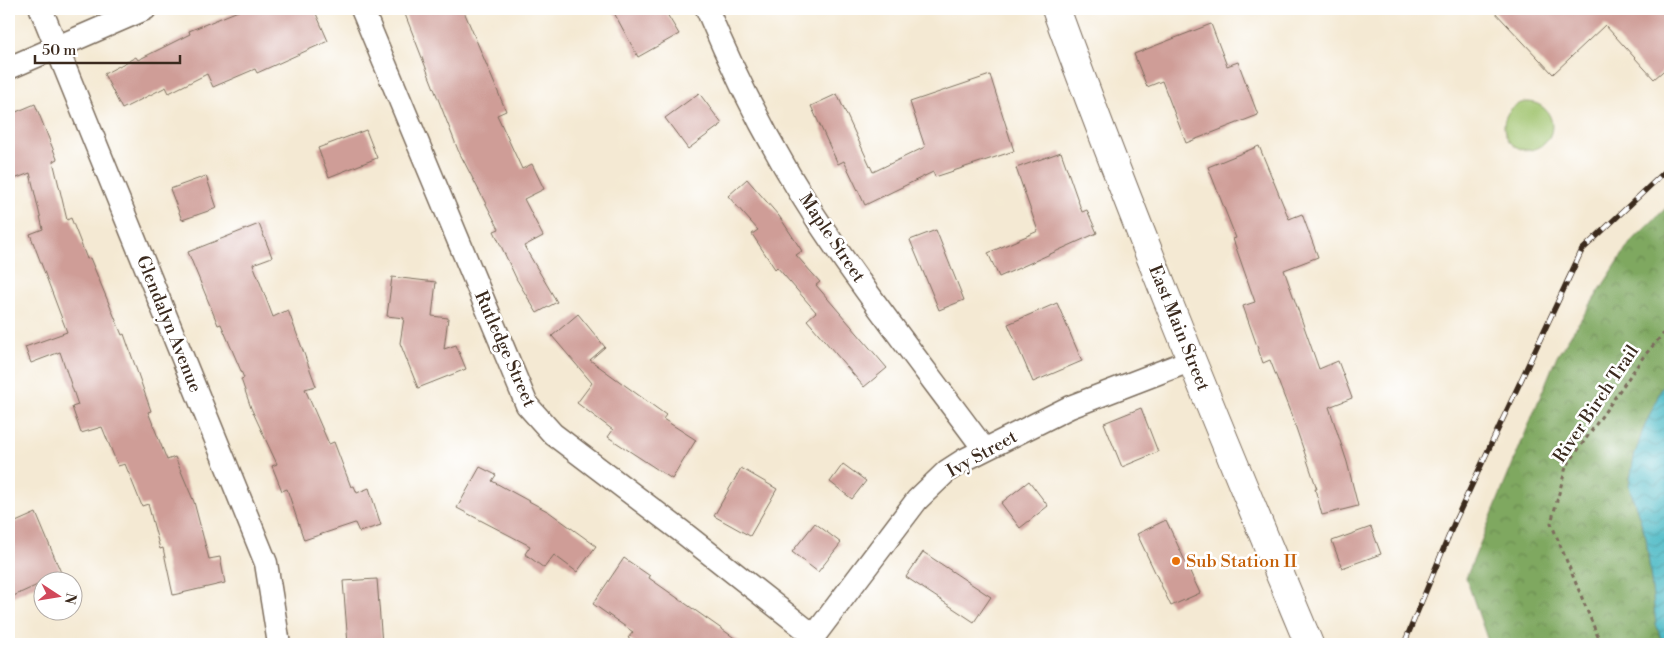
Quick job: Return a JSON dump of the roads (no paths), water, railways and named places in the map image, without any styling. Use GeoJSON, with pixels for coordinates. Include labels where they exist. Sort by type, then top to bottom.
{"type":"FeatureCollection","features":[{"type":"Feature","properties":{"kind":"main road","name":"East Main Street"},"geometry":{"type":"LineString","coordinates":[[1056,9],[1096,119],[1192,360],[1309,644]]}},
{"type":"Feature","properties":{"kind":"street","name":"Glendalyn Avenue"},"geometry":{"type":"LineString","coordinates":[[41,9],[266,563],[279,644]]}},
{"type":"Feature","properties":{"kind":"street"},"geometry":{"type":"LineString","coordinates":[[9,68],[146,9]]}},
{"type":"Feature","properties":{"kind":"street","name":"Rutledge Street"},"geometry":{"type":"LineString","coordinates":[[362,9],[527,405],[553,434],[681,531],[811,640]]}},
{"type":"Feature","properties":{"kind":"street","name":"Maple Street"},"geometry":{"type":"LineString","coordinates":[[707,9],[742,85],[804,197],[838,251],[984,450]]}},
{"type":"Feature","properties":{"kind":"street","name":"Ivy Street"},"geometry":{"type":"LineString","coordinates":[[811,640],[917,500],[947,471],[984,450],[1070,407],[1192,360]]}},
{"type":"Feature","properties":{"kind":"water"},"geometry":{"type":"Polygon","coordinates":[[[1670,376],[1670,644],[1663,644],[1656,624],[1646,537],[1629,486],[1634,457],[1643,430],[1662,387],[1670,376]]]}},
{"type":"Feature","properties":{"kind":"railway"},"geometry":{"type":"LineString","coordinates":[[1404,644],[1455,521],[1582,250],[1670,167]]}},
{"type":"Feature","properties":{"kind":"place","name":"Sub Station II"},"geometry":{"type":"Point","coordinates":[1176,561]}}]}
